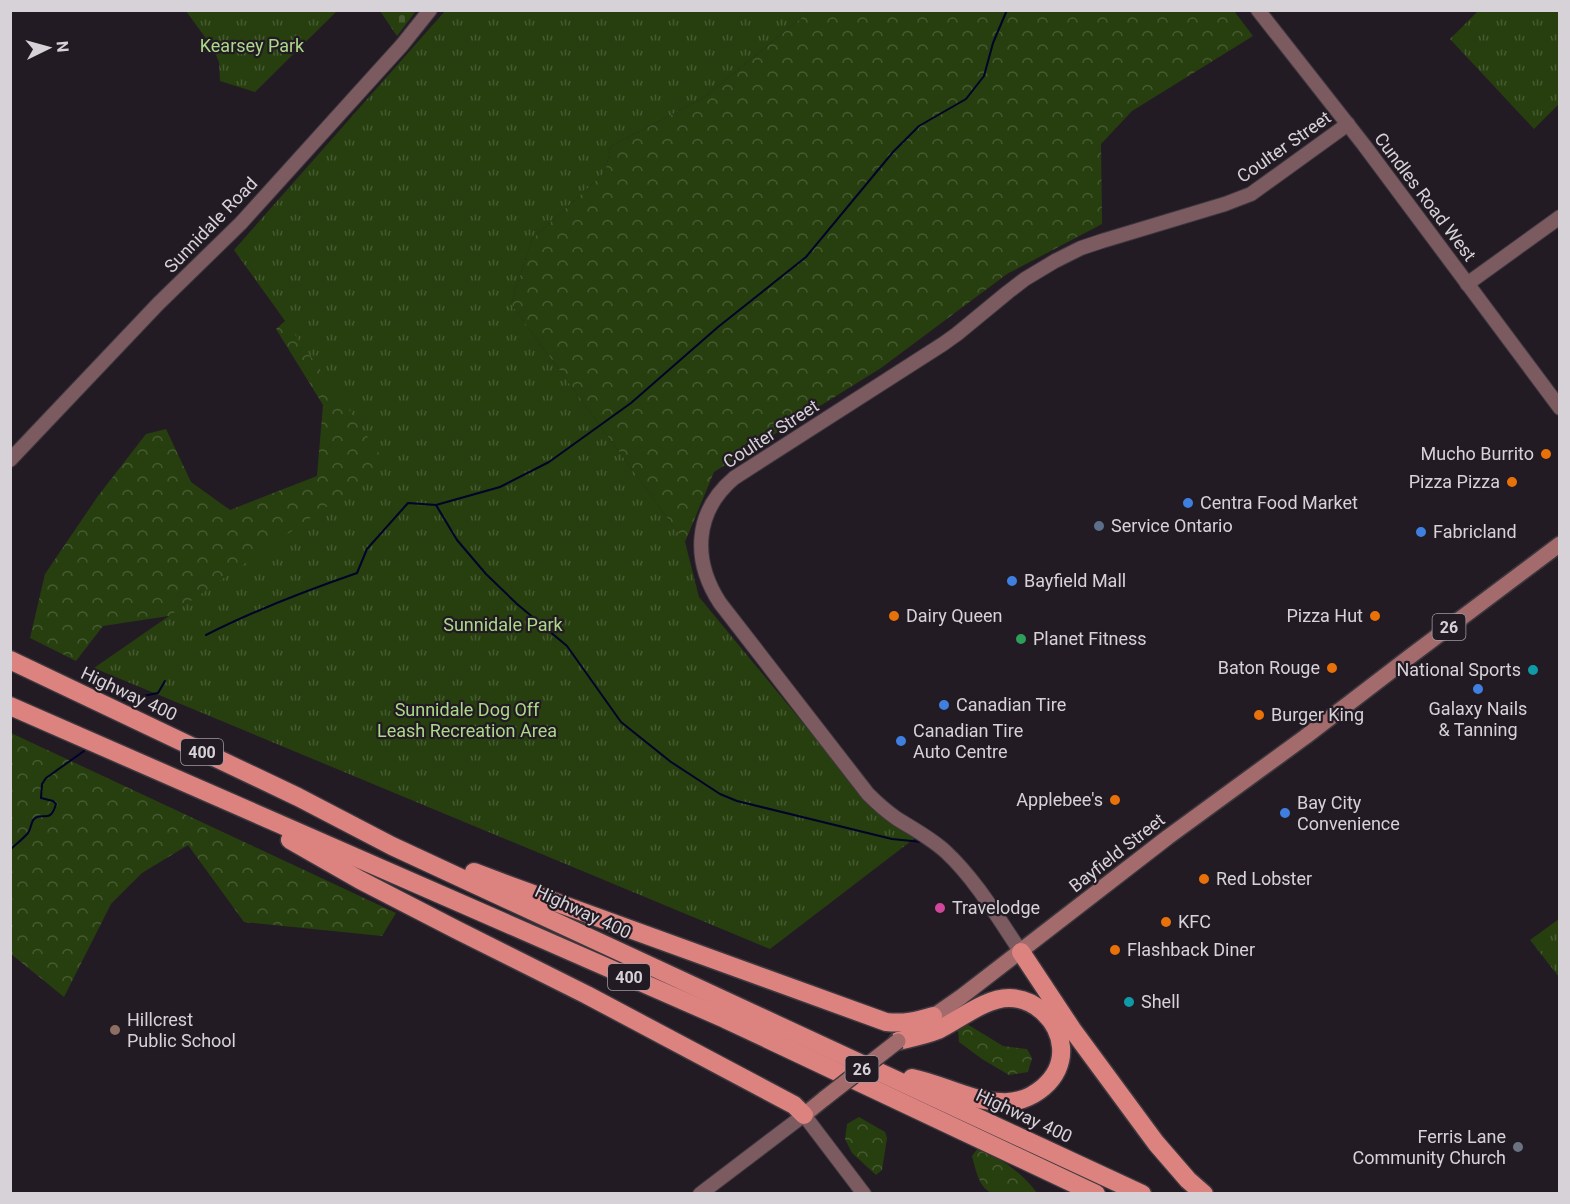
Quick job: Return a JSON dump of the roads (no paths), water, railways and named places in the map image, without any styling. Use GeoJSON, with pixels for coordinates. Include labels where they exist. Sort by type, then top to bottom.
{"type":"FeatureCollection","features":[{"type":"Feature","properties":{"kind":"highway","name":"Highway 400"},"geometry":{"type":"LineString","coordinates":[[10,660],[298,797],[392,846],[1142,1194]]}},
{"type":"Feature","properties":{"kind":"highway","name":"400"},"geometry":{"type":"LineString","coordinates":[[10,706],[725,1019],[1096,1194]]}},
{"type":"Feature","properties":{"kind":"highway"},"geometry":{"type":"LineString","coordinates":[[157,769],[202,796],[311,851],[399,900],[587,995],[794,1105],[804,1115]]}},
{"type":"Feature","properties":{"kind":"highway"},"geometry":{"type":"LineString","coordinates":[[392,846],[445,860],[886,1022],[900,1024],[933,1016]]}},
{"type":"Feature","properties":{"kind":"highway"},"geometry":{"type":"LineString","coordinates":[[1021,952],[1072,1029],[1156,1143],[1188,1180],[1204,1194]]}},
{"type":"Feature","properties":{"kind":"highway"},"geometry":{"type":"LineString","coordinates":[[888,1077],[914,1078],[990,1100],[1015,1101],[1030,1097],[1051,1080],[1059,1062],[1061,1047],[1058,1031],[1050,1018],[1037,1006],[1023,1000],[1008,998],[993,1001],[937,1030],[898,1041]]}},
{"type":"Feature","properties":{"kind":"main road","name":"Bayfield Street"},"geometry":{"type":"LineString","coordinates":[[804,1115],[898,1041],[1021,952],[1168,837],[1305,737],[1560,544]]}},
{"type":"Feature","properties":{"kind":"street","name":"Sunnidale Road"},"geometry":{"type":"LineString","coordinates":[[10,460],[158,304],[241,223],[402,45],[430,10]]}},
{"type":"Feature","properties":{"kind":"street","name":"Cundles Road West"},"geometry":{"type":"LineString","coordinates":[[1258,10],[1348,124],[1560,408]]}},
{"type":"Feature","properties":{"kind":"street","name":"Coulter Street"},"geometry":{"type":"LineString","coordinates":[[1021,952],[985,899],[945,852],[920,832],[881,807],[868,794],[720,603],[705,574],[701,558],[702,526],[707,512],[714,499],[734,478],[944,344],[1008,292],[1045,267],[1102,241],[1251,194],[1348,124]]}},
{"type":"Feature","properties":{"kind":"street"},"geometry":{"type":"LineString","coordinates":[[1467,284],[1560,217]]}},
{"type":"Feature","properties":{"kind":"street"},"geometry":{"type":"LineString","coordinates":[[804,1115],[864,1194]]}},
{"type":"Feature","properties":{"kind":"street","name":"Bayfield Street"},"geometry":{"type":"LineString","coordinates":[[700,1194],[804,1115]]}},
{"type":"Feature","properties":{"kind":"waterway"},"geometry":{"type":"LineString","coordinates":[[206,635],[280,601],[357,573],[367,549],[408,503],[436,505],[500,487],[549,462],[631,403],[718,327],[806,257],[893,152],[919,126],[966,99],[984,76],[993,43],[1007,10]]}},
{"type":"Feature","properties":{"kind":"waterway"},"geometry":{"type":"LineString","coordinates":[[436,505],[457,540],[486,574],[517,604],[567,646],[621,722],[671,762],[720,794],[737,801],[892,839],[922,842]]}},
{"type":"Feature","properties":{"kind":"waterway"},"geometry":{"type":"LineString","coordinates":[[123,700],[158,693],[165,681]]}},
{"type":"Feature","properties":{"kind":"waterway"},"geometry":{"type":"LineString","coordinates":[[10,850],[28,833],[34,819],[49,816],[54,810],[56,804],[53,801],[41,798],[42,784],[46,778],[84,751]]}},
{"type":"Feature","properties":{"kind":"place","name":"Mucho Burrito"},"geometry":{"type":"Point","coordinates":[1546,454]}},
{"type":"Feature","properties":{"kind":"place","name":"Pizza Pizza"},"geometry":{"type":"Point","coordinates":[1512,482]}},
{"type":"Feature","properties":{"kind":"place","name":"Centra Food Market"},"geometry":{"type":"Point","coordinates":[1188,503]}},
{"type":"Feature","properties":{"kind":"place","name":"Service Ontario"},"geometry":{"type":"Point","coordinates":[1099,526]}},
{"type":"Feature","properties":{"kind":"place","name":"Fabricland"},"geometry":{"type":"Point","coordinates":[1421,532]}},
{"type":"Feature","properties":{"kind":"place","name":"Bayfield Mall"},"geometry":{"type":"Point","coordinates":[1012,581]}},
{"type":"Feature","properties":{"kind":"place","name":"Dairy Queen"},"geometry":{"type":"Point","coordinates":[894,616]}},
{"type":"Feature","properties":{"kind":"place","name":"Pizza Hut"},"geometry":{"type":"Point","coordinates":[1375,616]}},
{"type":"Feature","properties":{"kind":"place","name":"Planet Fitness"},"geometry":{"type":"Point","coordinates":[1021,639]}},
{"type":"Feature","properties":{"kind":"place","name":"Baton Rouge"},"geometry":{"type":"Point","coordinates":[1332,668]}},
{"type":"Feature","properties":{"kind":"place","name":"National Sports"},"geometry":{"type":"Point","coordinates":[1533,670]}},
{"type":"Feature","properties":{"kind":"place","name":"Galaxy Nails & Tanning"},"geometry":{"type":"Point","coordinates":[1478,689]}},
{"type":"Feature","properties":{"kind":"place","name":"Canadian Tire"},"geometry":{"type":"Point","coordinates":[944,705]}},
{"type":"Feature","properties":{"kind":"place","name":"Burger King"},"geometry":{"type":"Point","coordinates":[1259,715]}},
{"type":"Feature","properties":{"kind":"place","name":"Canadian Tire Auto Centre"},"geometry":{"type":"Point","coordinates":[901,741]}},
{"type":"Feature","properties":{"kind":"place","name":"Applebee's"},"geometry":{"type":"Point","coordinates":[1115,800]}},
{"type":"Feature","properties":{"kind":"place","name":"Bay City Convenience"},"geometry":{"type":"Point","coordinates":[1285,813]}},
{"type":"Feature","properties":{"kind":"place","name":"Red Lobster"},"geometry":{"type":"Point","coordinates":[1204,879]}},
{"type":"Feature","properties":{"kind":"place","name":"Travelodge"},"geometry":{"type":"Point","coordinates":[940,908]}},
{"type":"Feature","properties":{"kind":"place","name":"KFC"},"geometry":{"type":"Point","coordinates":[1166,922]}},
{"type":"Feature","properties":{"kind":"place","name":"Flashback Diner"},"geometry":{"type":"Point","coordinates":[1115,950]}},
{"type":"Feature","properties":{"kind":"place","name":"Shell"},"geometry":{"type":"Point","coordinates":[1129,1002]}},
{"type":"Feature","properties":{"kind":"place","name":"Hillcrest Public School"},"geometry":{"type":"Point","coordinates":[115,1030]}},
{"type":"Feature","properties":{"kind":"place","name":"Ferris Lane Community Church"},"geometry":{"type":"Point","coordinates":[1518,1147]}},
{"type":"Feature","properties":{"kind":"park label","name":"Kearsey Park"},"geometry":{"type":"Point","coordinates":[252,46]}},
{"type":"Feature","properties":{"kind":"park label","name":"Sunnidale Park"},"geometry":{"type":"Point","coordinates":[503,625]}},
{"type":"Feature","properties":{"kind":"park label","name":"Sunnidale Dog Off Leash Recreation Area"},"geometry":{"type":"Point","coordinates":[467,720]}}]}
